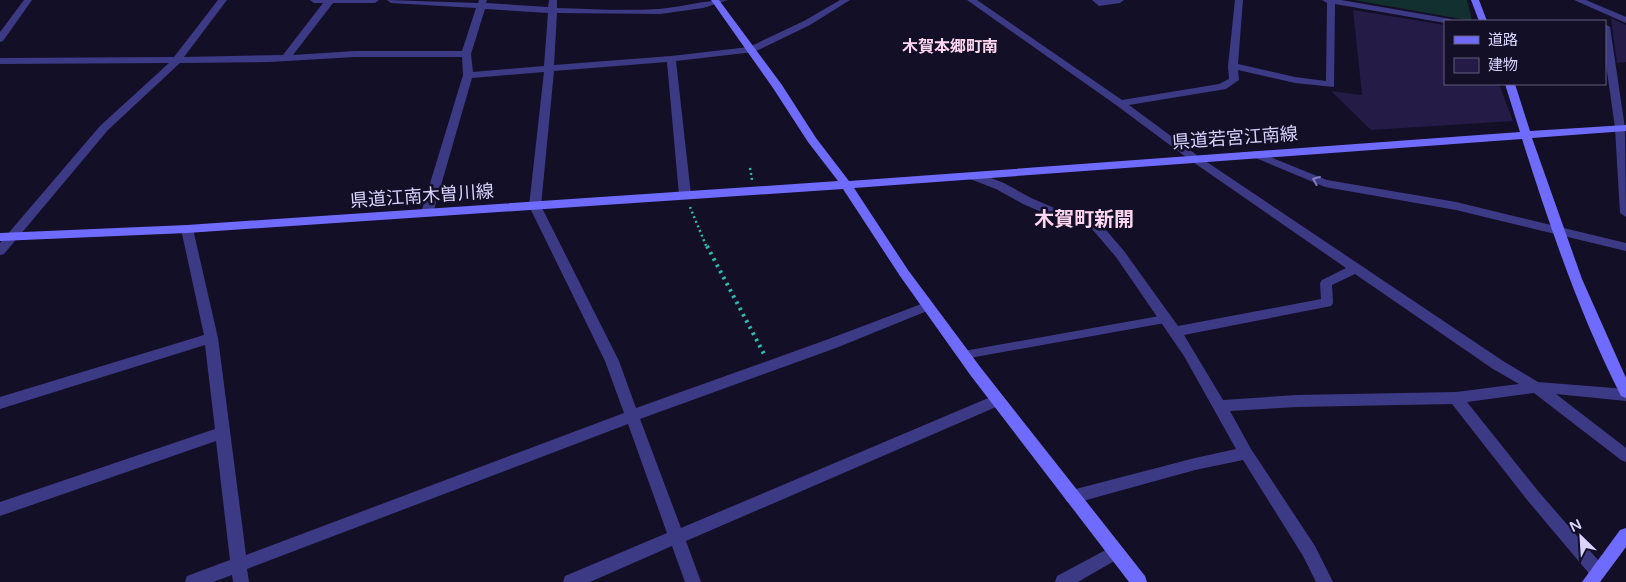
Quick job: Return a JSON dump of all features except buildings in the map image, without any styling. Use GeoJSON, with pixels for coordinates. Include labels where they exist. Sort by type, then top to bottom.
{"type":"FeatureCollection","features":[{"type":"Feature","properties":{"kind":"main road"},"geometry":{"type":"LineString","coordinates":[[1474,0],[1483,20]]}},
{"type":"Feature","properties":{"kind":"main road"},"geometry":{"type":"LineString","coordinates":[[719,1],[812,140],[846,184],[904,273],[964,356],[1138,582]]}},
{"type":"Feature","properties":{"kind":"main road"},"geometry":{"type":"LineString","coordinates":[[1510,85],[1558,232],[1604,351],[1626,394]]}},
{"type":"Feature","properties":{"kind":"main road","name":"県道若宮江南線"},"geometry":{"type":"LineString","coordinates":[[846,184],[1623,128]]}},
{"type":"Feature","properties":{"kind":"main road","name":"県道江南木曽川線"},"geometry":{"type":"LineString","coordinates":[[0,237],[187,229],[427,214],[846,184]]}},
{"type":"Feature","properties":{"kind":"main road"},"geometry":{"type":"LineString","coordinates":[[1594,577],[1626,535]]}},
{"type":"Feature","properties":{"kind":"street"},"geometry":{"type":"LineString","coordinates":[[0,39],[28,0]]}},
{"type":"Feature","properties":{"kind":"street"},"geometry":{"type":"LineString","coordinates":[[0,251],[104,128],[177,60],[223,0]]}},
{"type":"Feature","properties":{"kind":"street"},"geometry":{"type":"LineString","coordinates":[[314,0],[374,0]]}},
{"type":"Feature","properties":{"kind":"street"},"geometry":{"type":"LineString","coordinates":[[286,58],[330,0]]}},
{"type":"Feature","properties":{"kind":"street"},"geometry":{"type":"LineString","coordinates":[[391,0],[552,5],[618,14],[669,10],[719,1]]}},
{"type":"Feature","properties":{"kind":"street"},"geometry":{"type":"LineString","coordinates":[[468,74],[549,70],[751,50],[807,23],[846,0]]}},
{"type":"Feature","properties":{"kind":"street"},"geometry":{"type":"LineString","coordinates":[[971,0],[1120,103],[1194,158],[1498,365],[1536,387],[1626,456]]}},
{"type":"Feature","properties":{"kind":"street"},"geometry":{"type":"LineString","coordinates":[[1096,0],[1099,3],[1120,0]]}},
{"type":"Feature","properties":{"kind":"street"},"geometry":{"type":"LineString","coordinates":[[1120,103],[1222,87],[1234,80],[1233,66],[1239,0]]}},
{"type":"Feature","properties":{"kind":"street"},"geometry":{"type":"LineString","coordinates":[[1233,66],[1295,80],[1332,85],[1328,0],[1444,20]]}},
{"type":"Feature","properties":{"kind":"street"},"geometry":{"type":"LineString","coordinates":[[1578,0],[1626,20]]}},
{"type":"Feature","properties":{"kind":"street"},"geometry":{"type":"LineString","coordinates":[[1604,0],[1604,20]]}},
{"type":"Feature","properties":{"kind":"street"},"geometry":{"type":"LineString","coordinates":[[427,214],[468,74],[466,54],[482,4]]}},
{"type":"Feature","properties":{"kind":"street"},"geometry":{"type":"LineString","coordinates":[[552,5],[549,70],[535,206],[612,361],[692,582]]}},
{"type":"Feature","properties":{"kind":"street"},"geometry":{"type":"LineString","coordinates":[[1606,33],[1623,128],[1626,213]]}},
{"type":"Feature","properties":{"kind":"street"},"geometry":{"type":"LineString","coordinates":[[0,61],[286,58],[355,54],[466,54]]}},
{"type":"Feature","properties":{"kind":"street"},"geometry":{"type":"LineString","coordinates":[[672,59],[685,195]]}},
{"type":"Feature","properties":{"kind":"street"},"geometry":{"type":"LineString","coordinates":[[1255,154],[1324,184],[1456,206],[1626,247]]}},
{"type":"Feature","properties":{"kind":"street"},"geometry":{"type":"LineString","coordinates":[[974,176],[1000,186],[1027,201],[1055,213],[1096,226],[1120,254],[1189,352],[1246,453],[1309,551],[1324,582]]}},
{"type":"Feature","properties":{"kind":"street"},"geometry":{"type":"LineString","coordinates":[[187,229],[211,338],[241,582]]}},
{"type":"Feature","properties":{"kind":"street"},"geometry":{"type":"LineString","coordinates":[[1175,332],[1328,303],[1326,283],[1357,268]]}},
{"type":"Feature","properties":{"kind":"street"},"geometry":{"type":"LineString","coordinates":[[193,582],[928,306]]}},
{"type":"Feature","properties":{"kind":"street"},"geometry":{"type":"LineString","coordinates":[[0,404],[211,338]]}},
{"type":"Feature","properties":{"kind":"street"},"geometry":{"type":"LineString","coordinates":[[1219,406],[1317,400],[1456,398],[1536,387],[1626,394]]}},
{"type":"Feature","properties":{"kind":"street"},"geometry":{"type":"LineString","coordinates":[[1456,398],[1594,577]]}},
{"type":"Feature","properties":{"kind":"street"},"geometry":{"type":"LineString","coordinates":[[571,582],[998,400]]}},
{"type":"Feature","properties":{"kind":"street"},"geometry":{"type":"LineString","coordinates":[[0,509],[222,433]]}},
{"type":"Feature","properties":{"kind":"street"},"geometry":{"type":"LineString","coordinates":[[1072,497],[1195,464],[1246,453]]}},
{"type":"Feature","properties":{"kind":"street"},"geometry":{"type":"LineString","coordinates":[[1063,582],[1115,552]]}},
{"type":"Feature","properties":{"kind":"lane"},"geometry":{"type":"LineString","coordinates":[[964,356],[1165,318]]}},
{"type":"Feature","properties":{"kind":"path"},"geometry":{"type":"LineString","coordinates":[[685,195],[708,249],[770,366]]}},
{"type":"Feature","properties":{"kind":"green space"},"geometry":{"type":"Polygon","coordinates":[[[1354,0],[1467,0],[1472,20],[1354,0]]]}},
{"type":"Feature","properties":{"kind":"district","name":"木賀本郷町南"},"geometry":{"type":"Point","coordinates":[950,46]}},
{"type":"Feature","properties":{"kind":"district","name":"木賀町新開"},"geometry":{"type":"Point","coordinates":[1084,219]}}]}
